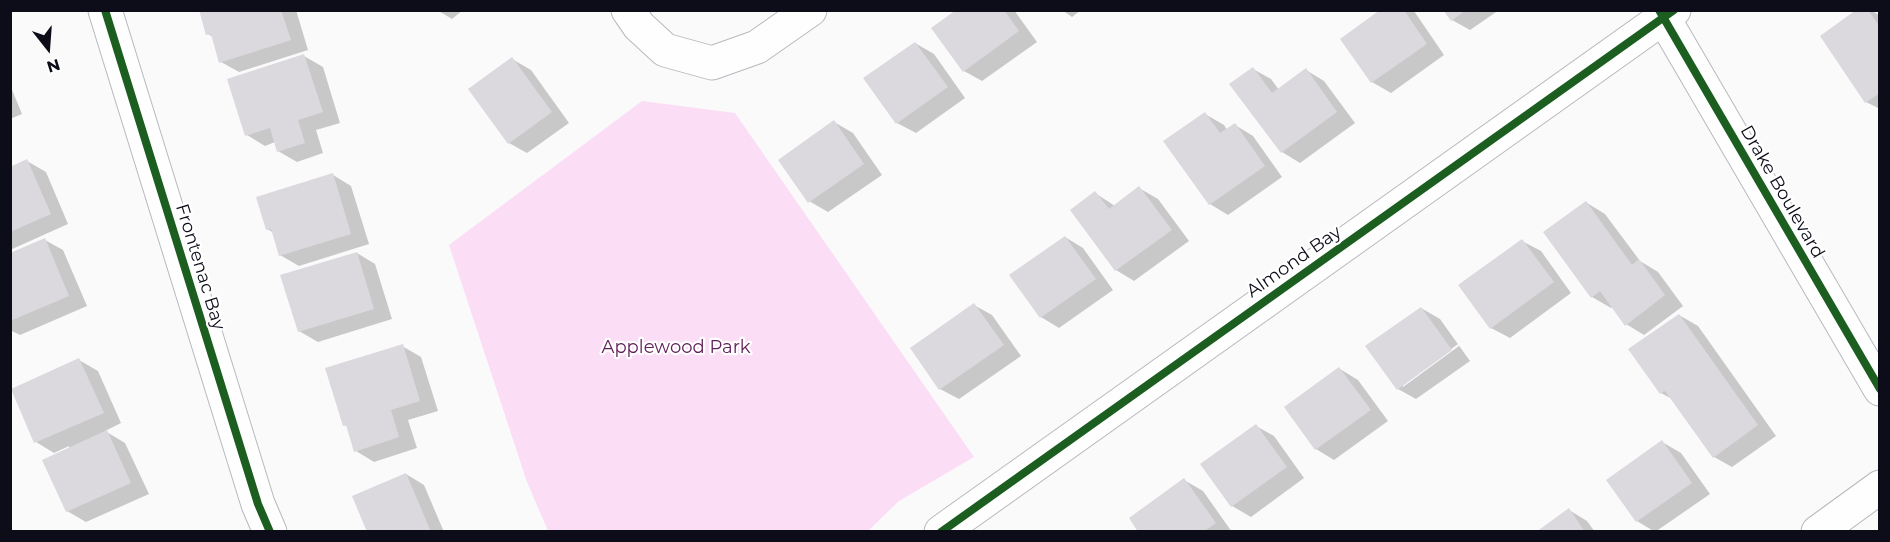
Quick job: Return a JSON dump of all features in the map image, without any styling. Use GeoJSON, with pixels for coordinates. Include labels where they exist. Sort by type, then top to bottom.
{"type":"FeatureCollection","features":[{"type":"Feature","properties":{"kind":"street","name":"Frontenac Bay"},"geometry":{"type":"LineString","coordinates":[[105,10],[258,504],[270,531]]}},
{"type":"Feature","properties":{"kind":"street"},"geometry":{"type":"LineString","coordinates":[[628,10],[639,26],[665,50],[712,63],[758,47],[810,10]]}},
{"type":"Feature","properties":{"kind":"street","name":"Drake Boulevard"},"geometry":{"type":"LineString","coordinates":[[1665,13],[1880,389]]}},
{"type":"Feature","properties":{"kind":"street","name":"Almond Bay"},"geometry":{"type":"LineString","coordinates":[[941,531],[1665,13]]}},
{"type":"Feature","properties":{"kind":"street"},"geometry":{"type":"LineString","coordinates":[[1818,531],[1880,487]]}},
{"type":"Feature","properties":{"kind":"green space","name":"Applewood Park"},"geometry":{"type":"Polygon","coordinates":[[[642,101],[735,113],[974,457],[899,501],[868,531],[548,531],[527,482],[449,245],[642,101]]]}},
{"type":"Feature","properties":{"kind":"building"},"geometry":{"type":"Polygon","coordinates":[[[199,10],[281,10],[291,40],[219,63],[211,34],[206,35],[199,10]]]}},
{"type":"Feature","properties":{"kind":"building"},"geometry":{"type":"Polygon","coordinates":[[[956,10],[1004,10],[1019,31],[963,72],[931,28],[956,10]]]}},
{"type":"Feature","properties":{"kind":"building"},"geometry":{"type":"Polygon","coordinates":[[[1380,10],[1404,10],[1427,44],[1371,83],[1340,39],[1380,10]]]}},
{"type":"Feature","properties":{"kind":"building"},"geometry":{"type":"Polygon","coordinates":[[[1443,10],[1466,10],[1451,21],[1443,10]]]}},
{"type":"Feature","properties":{"kind":"building"},"geometry":{"type":"Polygon","coordinates":[[[1856,10],[1868,10],[1880,27],[1880,93],[1865,103],[1820,36],[1856,10]]]}},
{"type":"Feature","properties":{"kind":"building"},"geometry":{"type":"Polygon","coordinates":[[[915,42],[948,87],[896,124],[863,78],[915,42]]]}},
{"type":"Feature","properties":{"kind":"building"},"geometry":{"type":"Polygon","coordinates":[[[304,54],[323,112],[298,120],[305,143],[277,152],[270,128],[245,136],[227,79],[304,54]]]}},
{"type":"Feature","properties":{"kind":"building"},"geometry":{"type":"Polygon","coordinates":[[[512,57],[552,112],[508,144],[468,89],[512,57]]]}},
{"type":"Feature","properties":{"kind":"building"},"geometry":{"type":"Polygon","coordinates":[[[1253,67],[1272,93],[1306,68],[1337,112],[1281,153],[1229,84],[1253,67]]]}},
{"type":"Feature","properties":{"kind":"building"},"geometry":{"type":"Polygon","coordinates":[[[1205,112],[1220,133],[1235,123],[1265,166],[1209,205],[1163,141],[1205,112]]]}},
{"type":"Feature","properties":{"kind":"building"},"geometry":{"type":"Polygon","coordinates":[[[834,120],[864,164],[808,203],[778,160],[834,120]]]}},
{"type":"Feature","properties":{"kind":"building"},"geometry":{"type":"Polygon","coordinates":[[[27,159],[51,214],[10,232],[10,167],[27,159]]]}},
{"type":"Feature","properties":{"kind":"building"},"geometry":{"type":"Polygon","coordinates":[[[333,173],[351,234],[279,256],[271,229],[266,230],[256,197],[333,173]]]}},
{"type":"Feature","properties":{"kind":"building"},"geometry":{"type":"Polygon","coordinates":[[[1139,186],[1172,230],[1115,271],[1070,210],[1095,191],[1109,209],[1139,186]]]}},
{"type":"Feature","properties":{"kind":"building"},"geometry":{"type":"Polygon","coordinates":[[[1586,201],[1632,265],[1639,259],[1665,295],[1625,326],[1600,291],[1591,298],[1543,232],[1586,201]]]}},
{"type":"Feature","properties":{"kind":"building"},"geometry":{"type":"Polygon","coordinates":[[[1065,236],[1096,279],[1040,318],[1009,275],[1065,236]]]}},
{"type":"Feature","properties":{"kind":"building"},"geometry":{"type":"Polygon","coordinates":[[[45,238],[69,296],[10,321],[10,253],[45,238]]]}},
{"type":"Feature","properties":{"kind":"building"},"geometry":{"type":"Polygon","coordinates":[[[1522,239],[1554,282],[1490,329],[1458,285],[1522,239]]]}},
{"type":"Feature","properties":{"kind":"building"},"geometry":{"type":"Polygon","coordinates":[[[357,252],[374,309],[298,332],[280,275],[357,252]]]}},
{"type":"Feature","properties":{"kind":"building"},"geometry":{"type":"Polygon","coordinates":[[[974,303],[1004,345],[939,390],[910,348],[974,303]]]}},
{"type":"Feature","properties":{"kind":"building"},"geometry":{"type":"Polygon","coordinates":[[[1421,307],[1452,350],[1397,390],[1365,346],[1421,307]]]}},
{"type":"Feature","properties":{"kind":"building"},"geometry":{"type":"Polygon","coordinates":[[[1679,314],[1758,425],[1713,458],[1665,391],[1660,394],[1628,349],[1679,314]]]}},
{"type":"Feature","properties":{"kind":"building"},"geometry":{"type":"Polygon","coordinates":[[[403,344],[420,401],[391,410],[399,437],[354,452],[346,425],[343,426],[325,368],[403,344]]]}},
{"type":"Feature","properties":{"kind":"building"},"geometry":{"type":"Polygon","coordinates":[[[79,358],[104,413],[34,443],[11,389],[79,358]]]}},
{"type":"Feature","properties":{"kind":"building"},"geometry":{"type":"Polygon","coordinates":[[[1339,367],[1371,410],[1315,450],[1284,407],[1339,367]]]}},
{"type":"Feature","properties":{"kind":"building"},"geometry":{"type":"Polygon","coordinates":[[[1256,424],[1287,467],[1231,507],[1200,464],[1256,424]]]}},
{"type":"Feature","properties":{"kind":"building"},"geometry":{"type":"Polygon","coordinates":[[[107,430],[131,483],[66,512],[42,460],[107,430]]]}},
{"type":"Feature","properties":{"kind":"building"},"geometry":{"type":"Polygon","coordinates":[[[1662,440],[1692,483],[1636,522],[1606,480],[1662,440]]]}},
{"type":"Feature","properties":{"kind":"building"},"geometry":{"type":"Polygon","coordinates":[[[406,473],[431,532],[367,532],[352,496],[406,473]]]}},
{"type":"Feature","properties":{"kind":"building"},"geometry":{"type":"Polygon","coordinates":[[[1184,478],[1216,523],[1203,532],[1138,532],[1129,518],[1184,478]]]}},
{"type":"Feature","properties":{"kind":"building"},"geometry":{"type":"Polygon","coordinates":[[[1569,508],[1585,532],[1536,532],[1569,508]]]}},
{"type":"Feature","properties":{"kind":"cycle path"},"geometry":{"type":"LineString","coordinates":[[105,10],[258,504],[270,532]]}},
{"type":"Feature","properties":{"kind":"cycle path"},"geometry":{"type":"LineString","coordinates":[[1659,10],[1880,389]]}},
{"type":"Feature","properties":{"kind":"cycle path"},"geometry":{"type":"LineString","coordinates":[[941,532],[1674,10]]}}]}
